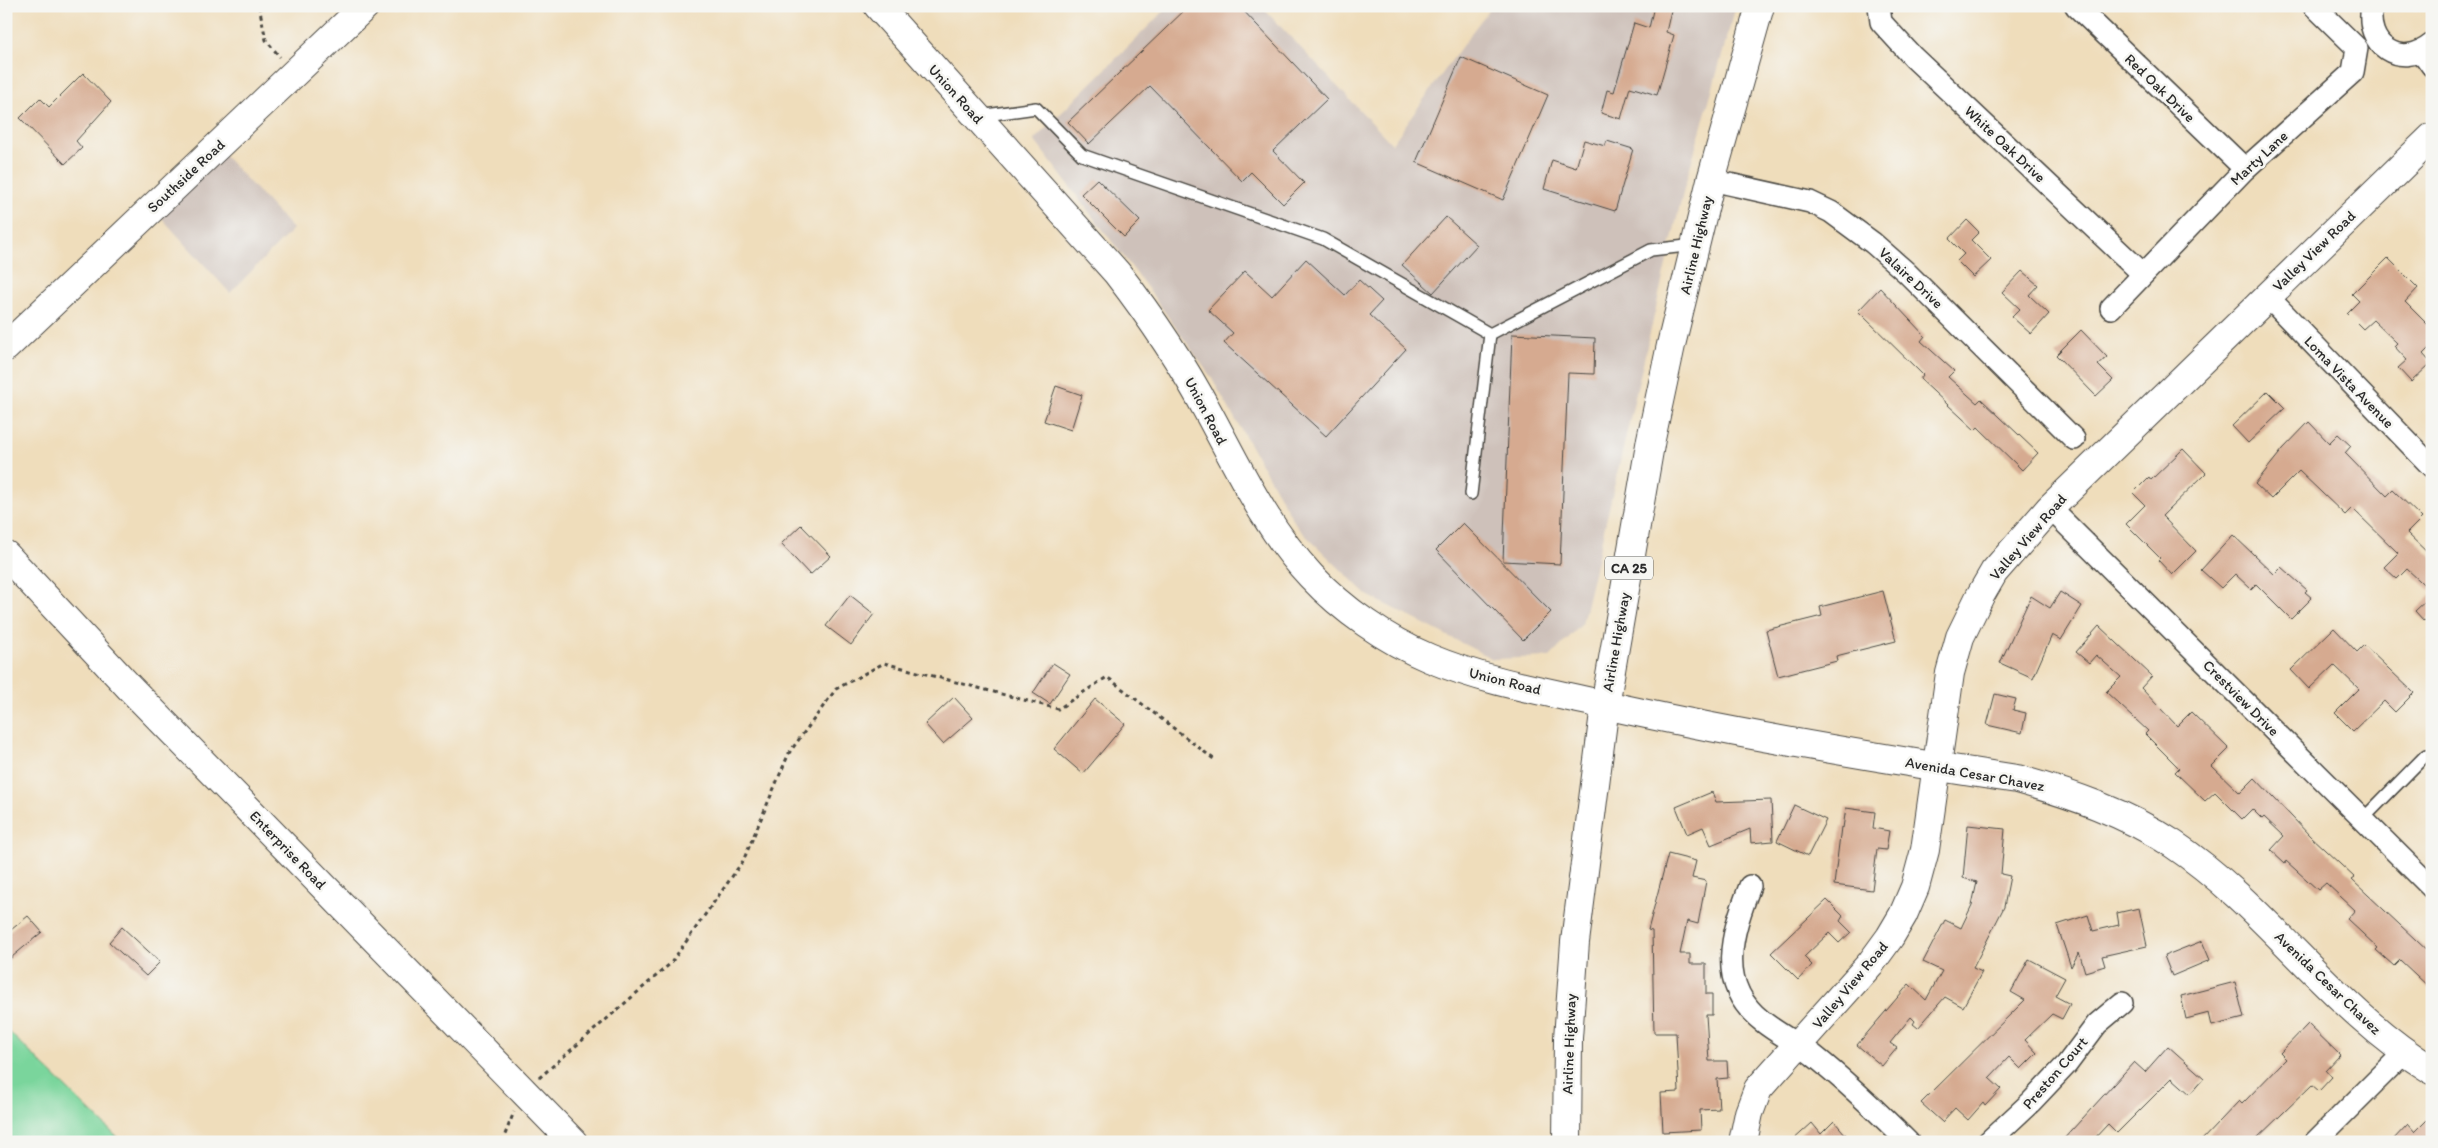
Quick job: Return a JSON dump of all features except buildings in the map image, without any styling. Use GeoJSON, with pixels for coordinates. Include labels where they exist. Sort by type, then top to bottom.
{"type":"FeatureCollection","features":[{"type":"Feature","properties":{"kind":"street","name":"Southside Road"},"geometry":{"type":"LineString","coordinates":[[6,347],[365,6]]}},
{"type":"Feature","properties":{"kind":"street","name":"Union Road"},"geometry":{"type":"LineString","coordinates":[[878,6],[1088,240],[1151,317],[1209,412],[1262,512],[1280,540],[1312,577],[1332,596],[1374,628],[1426,657],[1479,676],[1605,705]]}},
{"type":"Feature","properties":{"kind":"street","name":"Airline Highway"},"geometry":{"type":"LineString","coordinates":[[1567,1142],[1568,1038],[1575,942],[1605,705],[1651,439],[1671,345],[1697,245],[1711,180],[1760,6]]}},
{"type":"Feature","properties":{"kind":"street","name":"White Oak Drive"},"geometry":{"type":"LineString","coordinates":[[1879,6],[1881,22],[1914,57],[2144,274]]}},
{"type":"Feature","properties":{"kind":"street","name":"Red Oak Drive"},"geometry":{"type":"LineString","coordinates":[[2076,6],[2245,169]]}},
{"type":"Feature","properties":{"kind":"street","name":"Marty Lane"},"geometry":{"type":"LineString","coordinates":[[2111,308],[2245,169],[2353,72],[2357,48],[2314,6]]}},
{"type":"Feature","properties":{"kind":"street"},"geometry":{"type":"LineString","coordinates":[[2372,6],[2371,30],[2377,41],[2386,49],[2398,54],[2428,54]]}},
{"type":"Feature","properties":{"kind":"street","name":"Valley View Road"},"geometry":{"type":"LineString","coordinates":[[1743,1142],[1749,1113],[1758,1089],[1871,963],[1903,915],[1915,887],[1924,850],[1950,673],[1960,637],[1994,572],[2050,508],[2432,137]]}},
{"type":"Feature","properties":{"kind":"street","name":"Valaire Drive"},"geometry":{"type":"LineString","coordinates":[[1711,180],[1810,202],[1831,212],[1873,243],[1906,272],[2074,439]]}},
{"type":"Feature","properties":{"kind":"street","name":"Loma Vista Avenue"},"geometry":{"type":"LineString","coordinates":[[2267,296],[2432,467]]}},
{"type":"Feature","properties":{"kind":"street","name":"Crestview Drive"},"geometry":{"type":"LineString","coordinates":[[2050,508],[2432,888]]}},
{"type":"Feature","properties":{"kind":"street","name":"Enterprise Road"},"geometry":{"type":"LineString","coordinates":[[6,555],[130,688],[573,1142]]}},
{"type":"Feature","properties":{"kind":"street","name":"Avenida Cesar Chavez"},"geometry":{"type":"LineString","coordinates":[[1605,705],[1662,718],[1937,767],[2017,779],[2061,791],[2096,804],[2172,844],[2243,901],[2360,1016],[2404,1053],[2432,1070]]}},
{"type":"Feature","properties":{"kind":"street"},"geometry":{"type":"LineString","coordinates":[[1750,886],[1735,923],[1731,948],[1734,979],[1740,994],[1752,1012],[1763,1022],[1799,1045],[1868,1102],[1908,1142]]}},
{"type":"Feature","properties":{"kind":"street","name":"Preston Court"},"geometry":{"type":"LineString","coordinates":[[1988,1142],[2055,1077],[2097,1024],[2122,1003]]}},
{"type":"Feature","properties":{"kind":"street"},"geometry":{"type":"LineString","coordinates":[[2315,1142],[2404,1053]]}},
{"type":"Feature","properties":{"kind":"lane"},"geometry":{"type":"LineString","coordinates":[[976,117],[1036,108],[1082,155],[1323,239],[1490,334]]}},
{"type":"Feature","properties":{"kind":"lane"},"geometry":{"type":"LineString","coordinates":[[1490,334],[1651,250],[1697,245]]}},
{"type":"Feature","properties":{"kind":"lane"},"geometry":{"type":"LineString","coordinates":[[1471,494],[1490,334]]}},
{"type":"Feature","properties":{"kind":"lane"},"geometry":{"type":"LineString","coordinates":[[2363,819],[2426,755]]}},
{"type":"Feature","properties":{"kind":"path"},"geometry":{"type":"LineString","coordinates":[[259,6],[266,40],[280,57],[305,64]]}},
{"type":"Feature","properties":{"kind":"path"},"geometry":{"type":"LineString","coordinates":[[502,1142],[523,1092],[671,963],[743,861],[789,754],[836,689],[884,663],[1058,710],[1107,677],[1216,760]]}},
{"type":"Feature","properties":{"kind":"shaded area"},"geometry":{"type":"Polygon","coordinates":[[[1169,6],[1261,6],[1392,144],[1492,6],[1736,6],[1683,192],[1582,624],[1550,657],[1493,659],[1367,595],[1298,528],[1211,377],[1146,286],[1034,140],[1169,6]]]}},
{"type":"Feature","properties":{"kind":"shaded area"},"geometry":{"type":"Polygon","coordinates":[[[222,153],[293,229],[230,293],[158,214],[222,153]]]}},
{"type":"Feature","properties":{"kind":"green space"},"geometry":{"type":"Polygon","coordinates":[[[6,1029],[122,1142],[6,1142],[6,1029]]]}}]}
